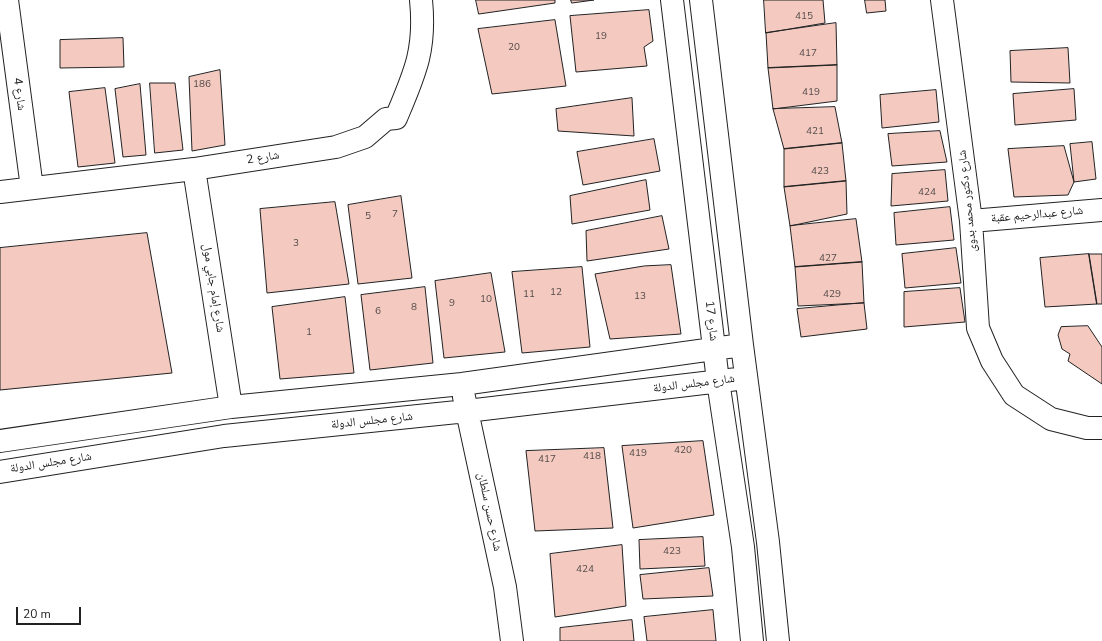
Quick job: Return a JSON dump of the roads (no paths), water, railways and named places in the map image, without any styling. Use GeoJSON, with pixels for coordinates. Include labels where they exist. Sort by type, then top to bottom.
{"type":"FeatureCollection","features":[{"type":"Feature","properties":{"kind":"street","name":"شارع 4"},"geometry":{"type":"LineString","coordinates":[[7,0],[32,188]]}},
{"type":"Feature","properties":{"kind":"street","name":"شارع 2"},"geometry":{"type":"LineString","coordinates":[[0,192],[194,169],[336,147],[365,136],[386,119],[396,118],[416,71],[422,43],[421,0]]}},
{"type":"Feature","properties":{"kind":"street","name":"شارع 17"},"geometry":{"type":"LineString","coordinates":[[672,0],[718,381],[743,547],[752,641]]}},
{"type":"Feature","properties":{"kind":"street"},"geometry":{"type":"LineString","coordinates":[[701,0],[746,378],[768,542],[778,641]]}},
{"type":"Feature","properties":{"kind":"street","name":"شارع دكتور محمد بدوى"},"geometry":{"type":"LineString","coordinates":[[942,0],[972,221],[978,328],[992,361],[1014,395],[1051,420],[1087,428],[1102,428]]}},
{"type":"Feature","properties":{"kind":"street","name":"شارع إمام جابي مول"},"geometry":{"type":"LineString","coordinates":[[194,169],[231,407]]}},
{"type":"Feature","properties":{"kind":"street","name":"شارع عبدالرحيم عقبة"},"geometry":{"type":"LineString","coordinates":[[972,221],[1102,210]]}},
{"type":"Feature","properties":{"kind":"street"},"geometry":{"type":"LineString","coordinates":[[0,441],[231,407],[462,384],[742,345]]}},
{"type":"Feature","properties":{"kind":"street","name":"شارع مجلس الدولة"},"geometry":{"type":"LineString","coordinates":[[0,472],[224,436],[467,411],[746,378]]}},
{"type":"Feature","properties":{"kind":"street","name":"شارع حسن سلطان"},"geometry":{"type":"LineString","coordinates":[[462,384],[505,587],[512,641]]}}]}
